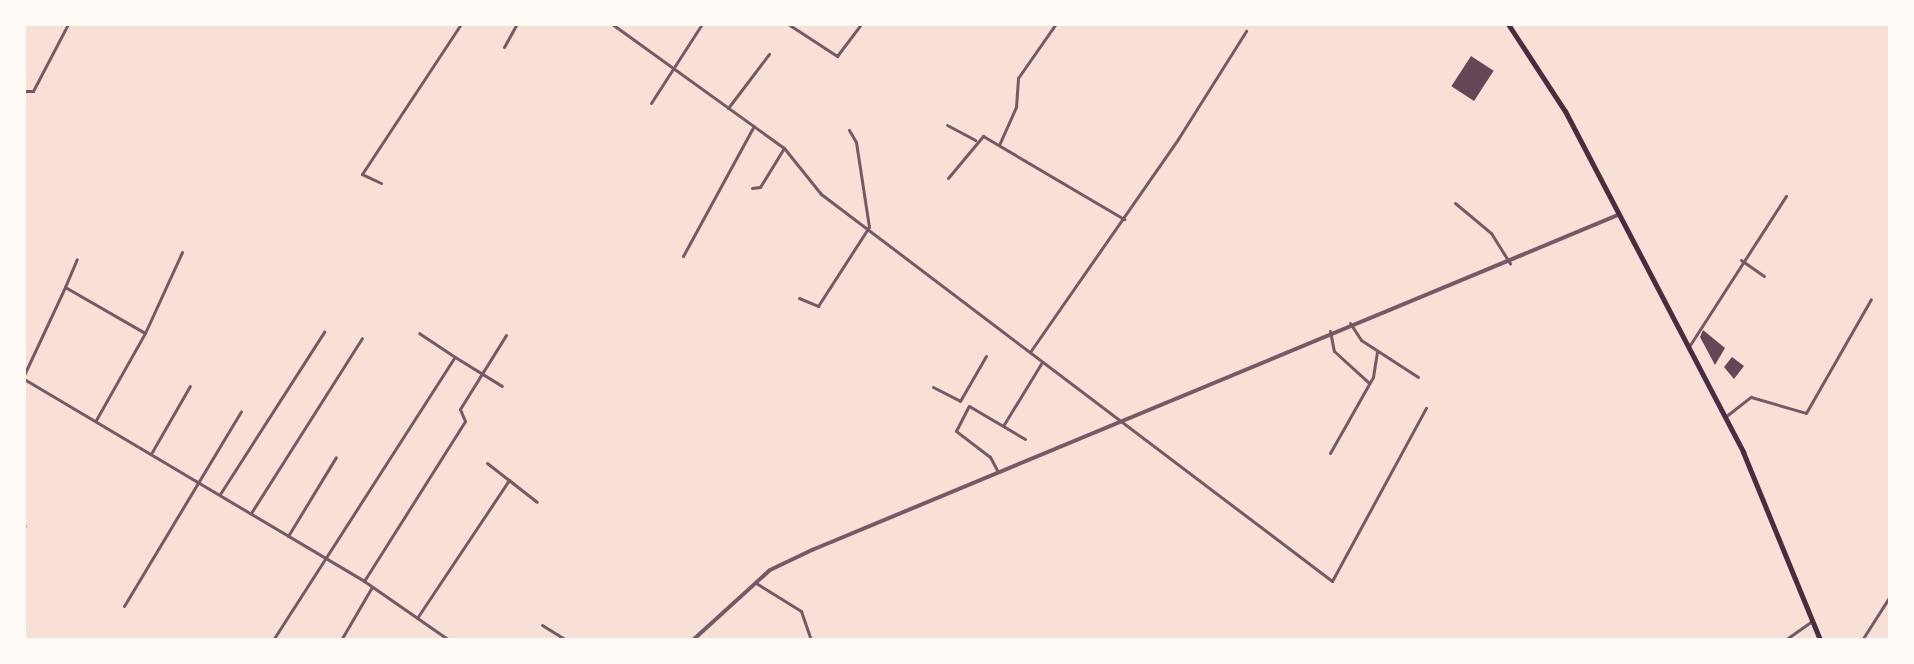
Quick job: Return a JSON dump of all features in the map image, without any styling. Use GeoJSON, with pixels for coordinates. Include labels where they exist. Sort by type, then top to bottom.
{"type":"FeatureCollection","features":[{"type":"Feature","properties":{"kind":"highway"},"geometry":{"type":"LineString","coordinates":[[1508,24],[1565,111],[1725,417],[1820,640]]}},
{"type":"Feature","properties":{"kind":"street"},"geometry":{"type":"LineString","coordinates":[[24,91],[33,91],[68,24]]}},
{"type":"Feature","properties":{"kind":"street"},"geometry":{"type":"LineString","coordinates":[[381,183],[362,174],[461,24]]}},
{"type":"Feature","properties":{"kind":"street"},"geometry":{"type":"LineString","coordinates":[[504,47],[517,24]]}},
{"type":"Feature","properties":{"kind":"street"},"geometry":{"type":"LineString","coordinates":[[612,24],[755,125],[784,148],[821,194],[869,227],[1121,423],[1332,581],[1426,408]]}},
{"type":"Feature","properties":{"kind":"street"},"geometry":{"type":"LineString","coordinates":[[651,103],[675,71],[702,24]]}},
{"type":"Feature","properties":{"kind":"street"},"geometry":{"type":"LineString","coordinates":[[788,24],[837,56],[861,24]]}},
{"type":"Feature","properties":{"kind":"street"},"geometry":{"type":"LineString","coordinates":[[998,145],[1016,107],[1018,78],[1054,24],[1077,24]]}},
{"type":"Feature","properties":{"kind":"street"},"geometry":{"type":"LineString","coordinates":[[1030,352],[1124,219],[1246,31]]}},
{"type":"Feature","properties":{"kind":"street"},"geometry":{"type":"LineString","coordinates":[[728,108],[769,54]]}},
{"type":"Feature","properties":{"kind":"street"},"geometry":{"type":"LineString","coordinates":[[683,256],[755,125]]}},
{"type":"Feature","properties":{"kind":"street"},"geometry":{"type":"LineString","coordinates":[[947,125],[975,140]]}},
{"type":"Feature","properties":{"kind":"street"},"geometry":{"type":"LineString","coordinates":[[799,298],[818,306],[869,227],[856,142],[849,130]]}},
{"type":"Feature","properties":{"kind":"street"},"geometry":{"type":"LineString","coordinates":[[948,178],[975,140],[983,136],[1124,219]]}},
{"type":"Feature","properties":{"kind":"street"},"geometry":{"type":"LineString","coordinates":[[752,188],[760,187],[784,148]]}},
{"type":"Feature","properties":{"kind":"street"},"geometry":{"type":"LineString","coordinates":[[1688,348],[1741,260],[1786,196]]}},
{"type":"Feature","properties":{"kind":"street"},"geometry":{"type":"LineString","coordinates":[[1455,203],[1497,239],[1510,263]]}},
{"type":"Feature","properties":{"kind":"street"},"geometry":{"type":"LineString","coordinates":[[693,640],[754,582],[812,550],[997,470],[1121,423],[1330,331],[1510,263],[1618,215]]}},
{"type":"Feature","properties":{"kind":"street"},"geometry":{"type":"LineString","coordinates":[[96,420],[145,333],[182,252]]}},
{"type":"Feature","properties":{"kind":"street"},"geometry":{"type":"LineString","coordinates":[[77,259],[24,377],[364,581],[449,640]]}},
{"type":"Feature","properties":{"kind":"street"},"geometry":{"type":"LineString","coordinates":[[1741,260],[1764,276]]}},
{"type":"Feature","properties":{"kind":"street"},"geometry":{"type":"LineString","coordinates":[[65,287],[145,333]]}},
{"type":"Feature","properties":{"kind":"street"},"geometry":{"type":"LineString","coordinates":[[1725,417],[1751,397],[1806,413],[1871,299]]}},
{"type":"Feature","properties":{"kind":"street"},"geometry":{"type":"LineString","coordinates":[[1350,323],[1377,352],[1418,377]]}},
{"type":"Feature","properties":{"kind":"street"},"geometry":{"type":"LineString","coordinates":[[1330,331],[1334,351],[1369,383]]}},
{"type":"Feature","properties":{"kind":"street"},"geometry":{"type":"LineString","coordinates":[[220,494],[324,332]]}},
{"type":"Feature","properties":{"kind":"street"},"geometry":{"type":"LineString","coordinates":[[419,333],[502,386]]}},
{"type":"Feature","properties":{"kind":"street"},"geometry":{"type":"LineString","coordinates":[[364,581],[465,421],[460,409],[506,335]]}},
{"type":"Feature","properties":{"kind":"street"},"geometry":{"type":"LineString","coordinates":[[251,513],[362,338]]}},
{"type":"Feature","properties":{"kind":"street"},"geometry":{"type":"LineString","coordinates":[[1330,453],[1369,383],[1377,352]]}},
{"type":"Feature","properties":{"kind":"street"},"geometry":{"type":"LineString","coordinates":[[960,401],[986,356]]}},
{"type":"Feature","properties":{"kind":"street"},"geometry":{"type":"LineString","coordinates":[[273,640],[322,556],[455,357]]}},
{"type":"Feature","properties":{"kind":"street"},"geometry":{"type":"LineString","coordinates":[[1003,426],[1042,362]]}},
{"type":"Feature","properties":{"kind":"street"},"geometry":{"type":"LineString","coordinates":[[152,452],[190,386]]}},
{"type":"Feature","properties":{"kind":"street"},"geometry":{"type":"LineString","coordinates":[[933,387],[1025,439]]}},
{"type":"Feature","properties":{"kind":"street"},"geometry":{"type":"LineString","coordinates":[[969,406],[956,431],[990,457],[997,470]]}},
{"type":"Feature","properties":{"kind":"street"},"geometry":{"type":"LineString","coordinates":[[124,606],[241,411]]}},
{"type":"Feature","properties":{"kind":"street"},"geometry":{"type":"LineString","coordinates":[[288,536],[336,457]]}},
{"type":"Feature","properties":{"kind":"street"},"geometry":{"type":"LineString","coordinates":[[487,463],[537,502]]}},
{"type":"Feature","properties":{"kind":"street"},"geometry":{"type":"LineString","coordinates":[[417,618],[509,480]]}},
{"type":"Feature","properties":{"kind":"street"},"geometry":{"type":"LineString","coordinates":[[754,582],[801,611],[811,640]]}},
{"type":"Feature","properties":{"kind":"street"},"geometry":{"type":"LineString","coordinates":[[341,640],[372,587]]}},
{"type":"Feature","properties":{"kind":"street"},"geometry":{"type":"LineString","coordinates":[[1862,640],[1890,596]]}},
{"type":"Feature","properties":{"kind":"street"},"geometry":{"type":"LineString","coordinates":[[1785,640],[1812,621]]}},
{"type":"Feature","properties":{"kind":"street"},"geometry":{"type":"LineString","coordinates":[[542,625],[566,640]]}},
{"type":"Feature","properties":{"kind":"street"},"geometry":{"type":"LineString","coordinates":[[1734,640],[1744,640]]}},
{"type":"Feature","properties":{"kind":"building"},"geometry":{"type":"Polygon","coordinates":[[[1471,56],[1494,71],[1474,101],[1451,86],[1471,56]]]}},
{"type":"Feature","properties":{"kind":"building"},"geometry":{"type":"Polygon","coordinates":[[[1703,330],[1725,348],[1715,365],[1700,337],[1703,330]]]}},
{"type":"Feature","properties":{"kind":"building"},"geometry":{"type":"Polygon","coordinates":[[[1732,357],[1744,366],[1734,379],[1724,367],[1732,357]]]}}]}
